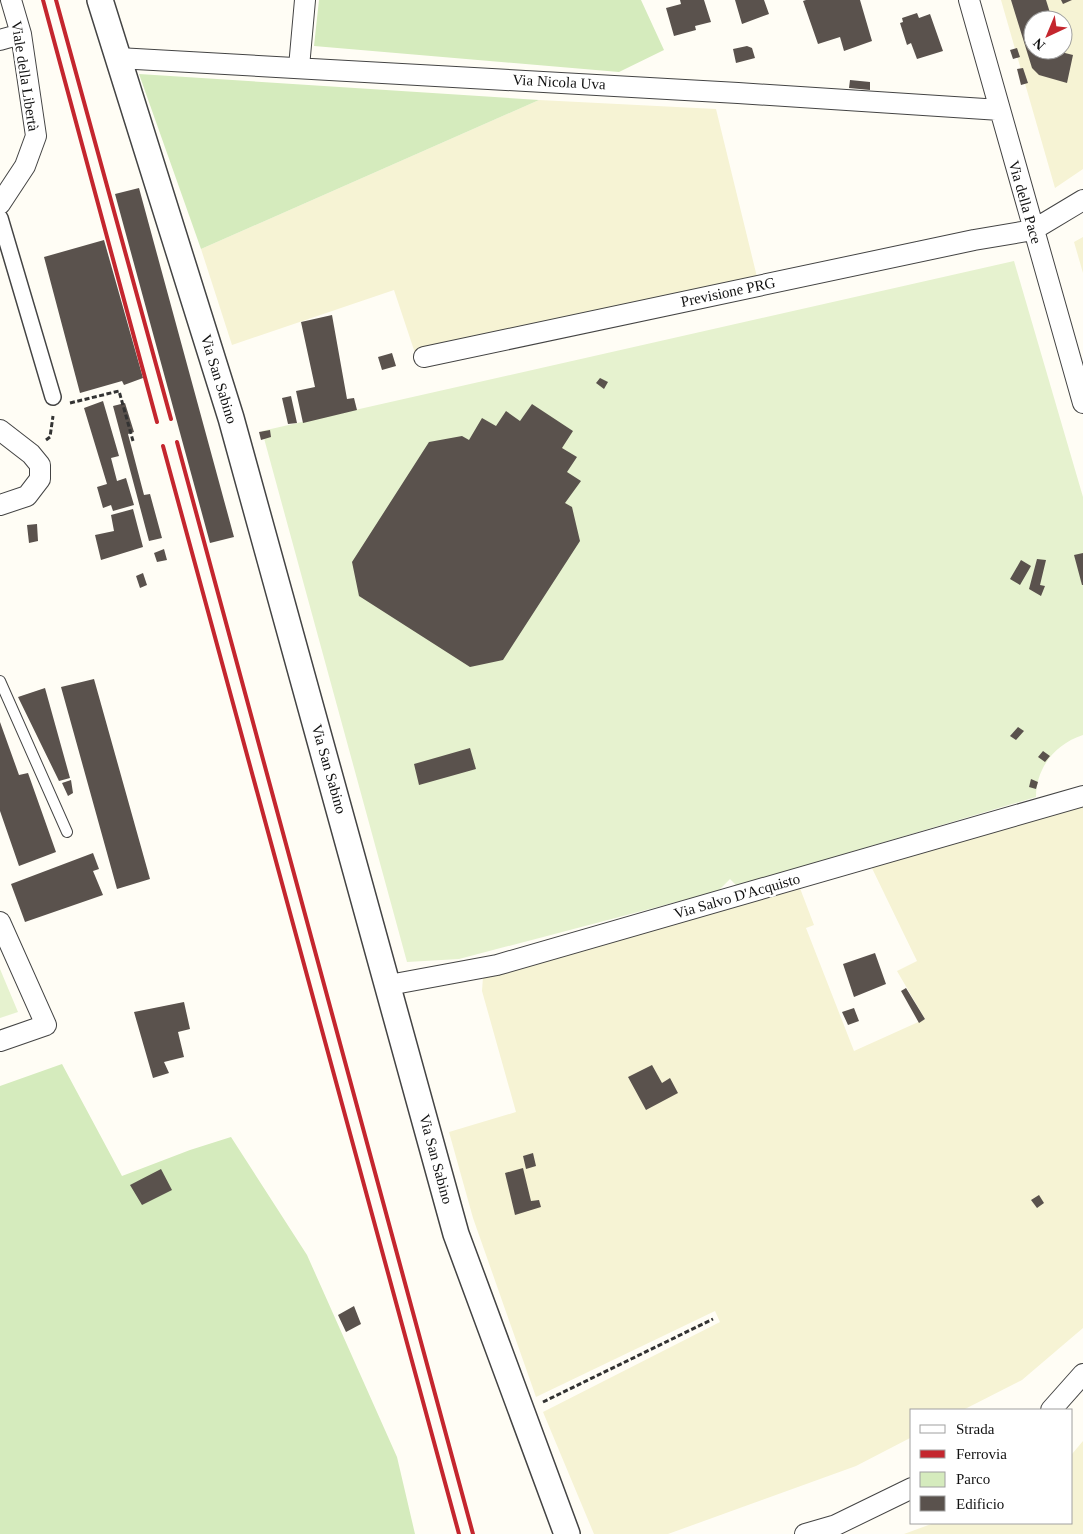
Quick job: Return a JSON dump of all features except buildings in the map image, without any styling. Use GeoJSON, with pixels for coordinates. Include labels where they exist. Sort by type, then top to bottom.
{"type":"FeatureCollection","features":[{"type":"Feature","properties":{"kind":"street","name":"Viale della Libertà"},"geometry":{"type":"LineString","coordinates":[[0,204],[25,166],[36,136],[21,34],[11,0]]}},
{"type":"Feature","properties":{"kind":"street","name":"Via San Sabino"},"geometry":{"type":"LineString","coordinates":[[100,0],[231,418],[389,985],[456,1234],[567,1534]]}},
{"type":"Feature","properties":{"kind":"street"},"geometry":{"type":"LineString","coordinates":[[299,67],[305,0]]}},
{"type":"Feature","properties":{"kind":"street","name":"Via della Pace"},"geometry":{"type":"LineString","coordinates":[[970,0],[1083,403]]}},
{"type":"Feature","properties":{"kind":"street"},"geometry":{"type":"LineString","coordinates":[[0,40],[21,34]]}},
{"type":"Feature","properties":{"kind":"street","name":"Via Nicola Uva"},"geometry":{"type":"LineString","coordinates":[[118,58],[299,67],[1000,110]]}},
{"type":"Feature","properties":{"kind":"street"},"geometry":{"type":"LineString","coordinates":[[1033,230],[1083,200]]}},
{"type":"Feature","properties":{"kind":"street"},"geometry":{"type":"LineString","coordinates":[[0,218],[54,402]]}},
{"type":"Feature","properties":{"kind":"street","name":"Previsione PRG"},"geometry":{"type":"LineString","coordinates":[[424,357],[974,240],[1033,230]]}},
{"type":"Feature","properties":{"kind":"street"},"geometry":{"type":"LineString","coordinates":[[0,430],[31,454],[40,465],[40,478],[27,496],[0,505]]}},
{"type":"Feature","properties":{"kind":"street","name":"Via Salvo D'Acquisto"},"geometry":{"type":"LineString","coordinates":[[389,985],[498,965],[1083,796]]}},
{"type":"Feature","properties":{"kind":"street"},"geometry":{"type":"LineString","coordinates":[[0,922],[46,1026],[0,1041]]}},
{"type":"Feature","properties":{"kind":"street"},"geometry":{"type":"LineString","coordinates":[[1052,1409],[1083,1374]]}},
{"type":"Feature","properties":{"kind":"street"},"geometry":{"type":"LineString","coordinates":[[805,1534],[836,1525],[910,1489]]}},
{"type":"Feature","properties":{"kind":"lane"},"geometry":{"type":"LineString","coordinates":[[0,681],[67,832]]}},
{"type":"Feature","properties":{"kind":"path"},"geometry":{"type":"LineString","coordinates":[[31,454],[50,437],[54,402],[119,391],[133,441]]}},
{"type":"Feature","properties":{"kind":"path"},"geometry":{"type":"LineString","coordinates":[[522,1412],[713,1319]]}},
{"type":"Feature","properties":{"kind":"shaded area"},"geometry":{"type":"Polygon","coordinates":[[[1001,0],[1083,0],[1083,169],[1055,188],[1001,0]]]}},
{"type":"Feature","properties":{"kind":"shaded area"},"geometry":{"type":"Polygon","coordinates":[[[539,100],[716,109],[757,277],[415,353],[394,290],[232,345],[201,249],[539,100]]]}},
{"type":"Feature","properties":{"kind":"shaded area"},"geometry":{"type":"Polygon","coordinates":[[[1083,237],[1083,273],[1074,242],[1083,237]]]}},
{"type":"Feature","properties":{"kind":"shaded area"},"geometry":{"type":"Polygon","coordinates":[[[1083,799],[1083,1328],[1022,1380],[965,1409],[910,1409],[910,1438],[856,1466],[668,1534],[594,1534],[543,1412],[720,1322],[715,1311],[536,1397],[473,1218],[449,1132],[516,1112],[482,991],[483,977],[798,883],[814,925],[806,928],[854,1051],[925,1019],[897,971],[917,961],[869,862],[1083,799]]]}},
{"type":"Feature","properties":{"kind":"shaded area"},"geometry":{"type":"Polygon","coordinates":[[[1083,1441],[1083,1534],[904,1534],[931,1524],[1073,1524],[1073,1453],[1083,1441]]]}},
{"type":"Feature","properties":{"kind":"green space"},"geometry":{"type":"Polygon","coordinates":[[[319,0],[641,0],[664,50],[619,72],[314,46],[319,0]]]}},
{"type":"Feature","properties":{"kind":"green space"},"geometry":{"type":"Polygon","coordinates":[[[139,74],[539,100],[201,249],[139,74]]]}},
{"type":"Feature","properties":{"kind":"green space"},"geometry":{"type":"Polygon","coordinates":[[[1014,261],[1083,497],[1083,735],[1064,744],[1049,759],[1039,776],[1036,797],[737,886],[730,879],[718,891],[459,959],[407,962],[262,431],[1014,261]]]}},
{"type":"Feature","properties":{"kind":"green space"},"geometry":{"type":"Polygon","coordinates":[[[0,969],[18,1012],[0,1018],[0,969]]]}},
{"type":"Feature","properties":{"kind":"green space"},"geometry":{"type":"Polygon","coordinates":[[[62,1064],[122,1176],[190,1150],[231,1137],[307,1255],[397,1457],[415,1534],[0,1534],[0,1086],[62,1064]]]}},
{"type":"Feature","properties":{"kind":"railway"},"geometry":{"type":"LineString","coordinates":[[43,0],[157,422]]}},
{"type":"Feature","properties":{"kind":"railway"},"geometry":{"type":"LineString","coordinates":[[56,0],[171,419]]}},
{"type":"Feature","properties":{"kind":"railway"},"geometry":{"type":"LineString","coordinates":[[177,442],[473,1534]]}},
{"type":"Feature","properties":{"kind":"railway"},"geometry":{"type":"LineString","coordinates":[[163,446],[459,1534]]}}]}
